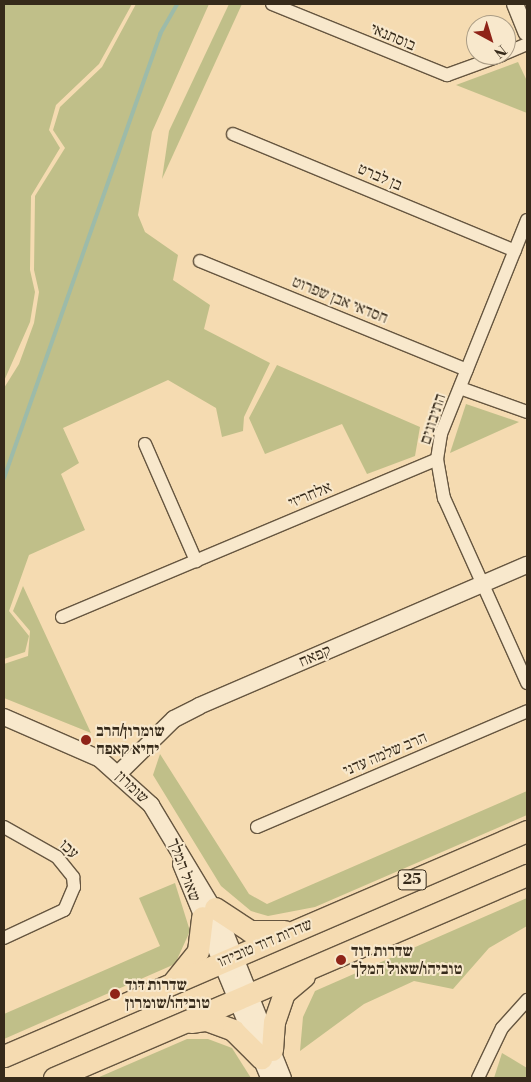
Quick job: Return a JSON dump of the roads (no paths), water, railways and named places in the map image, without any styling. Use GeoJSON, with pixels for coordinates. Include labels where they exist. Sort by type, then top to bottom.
{"type":"FeatureCollection","features":[{"type":"Feature","properties":{"kind":"highway","name":"שדרות דוד טוביהו"},"geometry":{"type":"LineString","coordinates":[[4,1056],[527,831]]}},
{"type":"Feature","properties":{"kind":"highway","name":"25"},"geometry":{"type":"LineString","coordinates":[[54,1078],[527,875]]}},
{"type":"Feature","properties":{"kind":"highway"},"geometry":{"type":"LineString","coordinates":[[173,983],[198,951],[208,913],[250,931],[297,930]]}},
{"type":"Feature","properties":{"kind":"highway"},"geometry":{"type":"LineString","coordinates":[[183,1023],[206,1020],[221,1025],[267,1054],[274,1022],[284,993],[325,962]]}},
{"type":"Feature","properties":{"kind":"street","name":"בוסתנאי"},"geometry":{"type":"LineString","coordinates":[[272,4],[447,75],[474,65]]}},
{"type":"Feature","properties":{"kind":"street"},"geometry":{"type":"LineString","coordinates":[[515,4],[527,33]]}},
{"type":"Feature","properties":{"kind":"street","name":"בן לברט"},"geometry":{"type":"LineString","coordinates":[[233,134],[515,250]]}},
{"type":"Feature","properties":{"kind":"street","name":"התיבונים"},"geometry":{"type":"LineString","coordinates":[[527,220],[441,434],[437,459],[444,498],[481,585],[527,683]]}},
{"type":"Feature","properties":{"kind":"street","name":"חסדאי אבן שפרוט"},"geometry":{"type":"LineString","coordinates":[[200,261],[467,370]]}},
{"type":"Feature","properties":{"kind":"street"},"geometry":{"type":"LineString","coordinates":[[460,388],[527,412]]}},
{"type":"Feature","properties":{"kind":"street"},"geometry":{"type":"LineString","coordinates":[[145,444],[196,561]]}},
{"type":"Feature","properties":{"kind":"street","name":"אלחריזי"},"geometry":{"type":"LineString","coordinates":[[62,617],[437,459]]}},
{"type":"Feature","properties":{"kind":"street","name":"קפאח"},"geometry":{"type":"LineString","coordinates":[[119,773],[174,719],[199,706],[527,565]]}},
{"type":"Feature","properties":{"kind":"street","name":"הרב שלמה עדני"},"geometry":{"type":"LineString","coordinates":[[256,827],[527,711]]}},
{"type":"Feature","properties":{"kind":"street","name":"שומרון"},"geometry":{"type":"LineString","coordinates":[[4,717],[73,745],[119,773],[170,831]]}},
{"type":"Feature","properties":{"kind":"street","name":"עכו"},"geometry":{"type":"LineString","coordinates":[[4,827],[57,857],[73,877],[74,887],[64,910],[4,938]]}},
{"type":"Feature","properties":{"kind":"street","name":"שאול המלך"},"geometry":{"type":"LineString","coordinates":[[170,831],[229,959],[267,1054],[283,1078]]}},
{"type":"Feature","properties":{"kind":"street"},"geometry":{"type":"LineString","coordinates":[[478,1078],[502,1028],[527,1000]]}},
{"type":"Feature","properties":{"kind":"street","name":"שאול המלך"},"geometry":{"type":"LineString","coordinates":[[267,1054],[269,1078]]}},
{"type":"Feature","properties":{"kind":"waterway"},"geometry":{"type":"LineString","coordinates":[[4,478],[160,34],[177,4]]}},
{"type":"Feature","properties":{"kind":"place","name":"שומרון/הרב יחיא קאפח"},"geometry":{"type":"Point","coordinates":[86,740]}},
{"type":"Feature","properties":{"kind":"place","name":"שדרות דוד טוביהו/שאול המלך"},"geometry":{"type":"Point","coordinates":[341,960]}},
{"type":"Feature","properties":{"kind":"place","name":"שדרות דוד טוביהו/שומרון"},"geometry":{"type":"Point","coordinates":[115,994]}}]}
